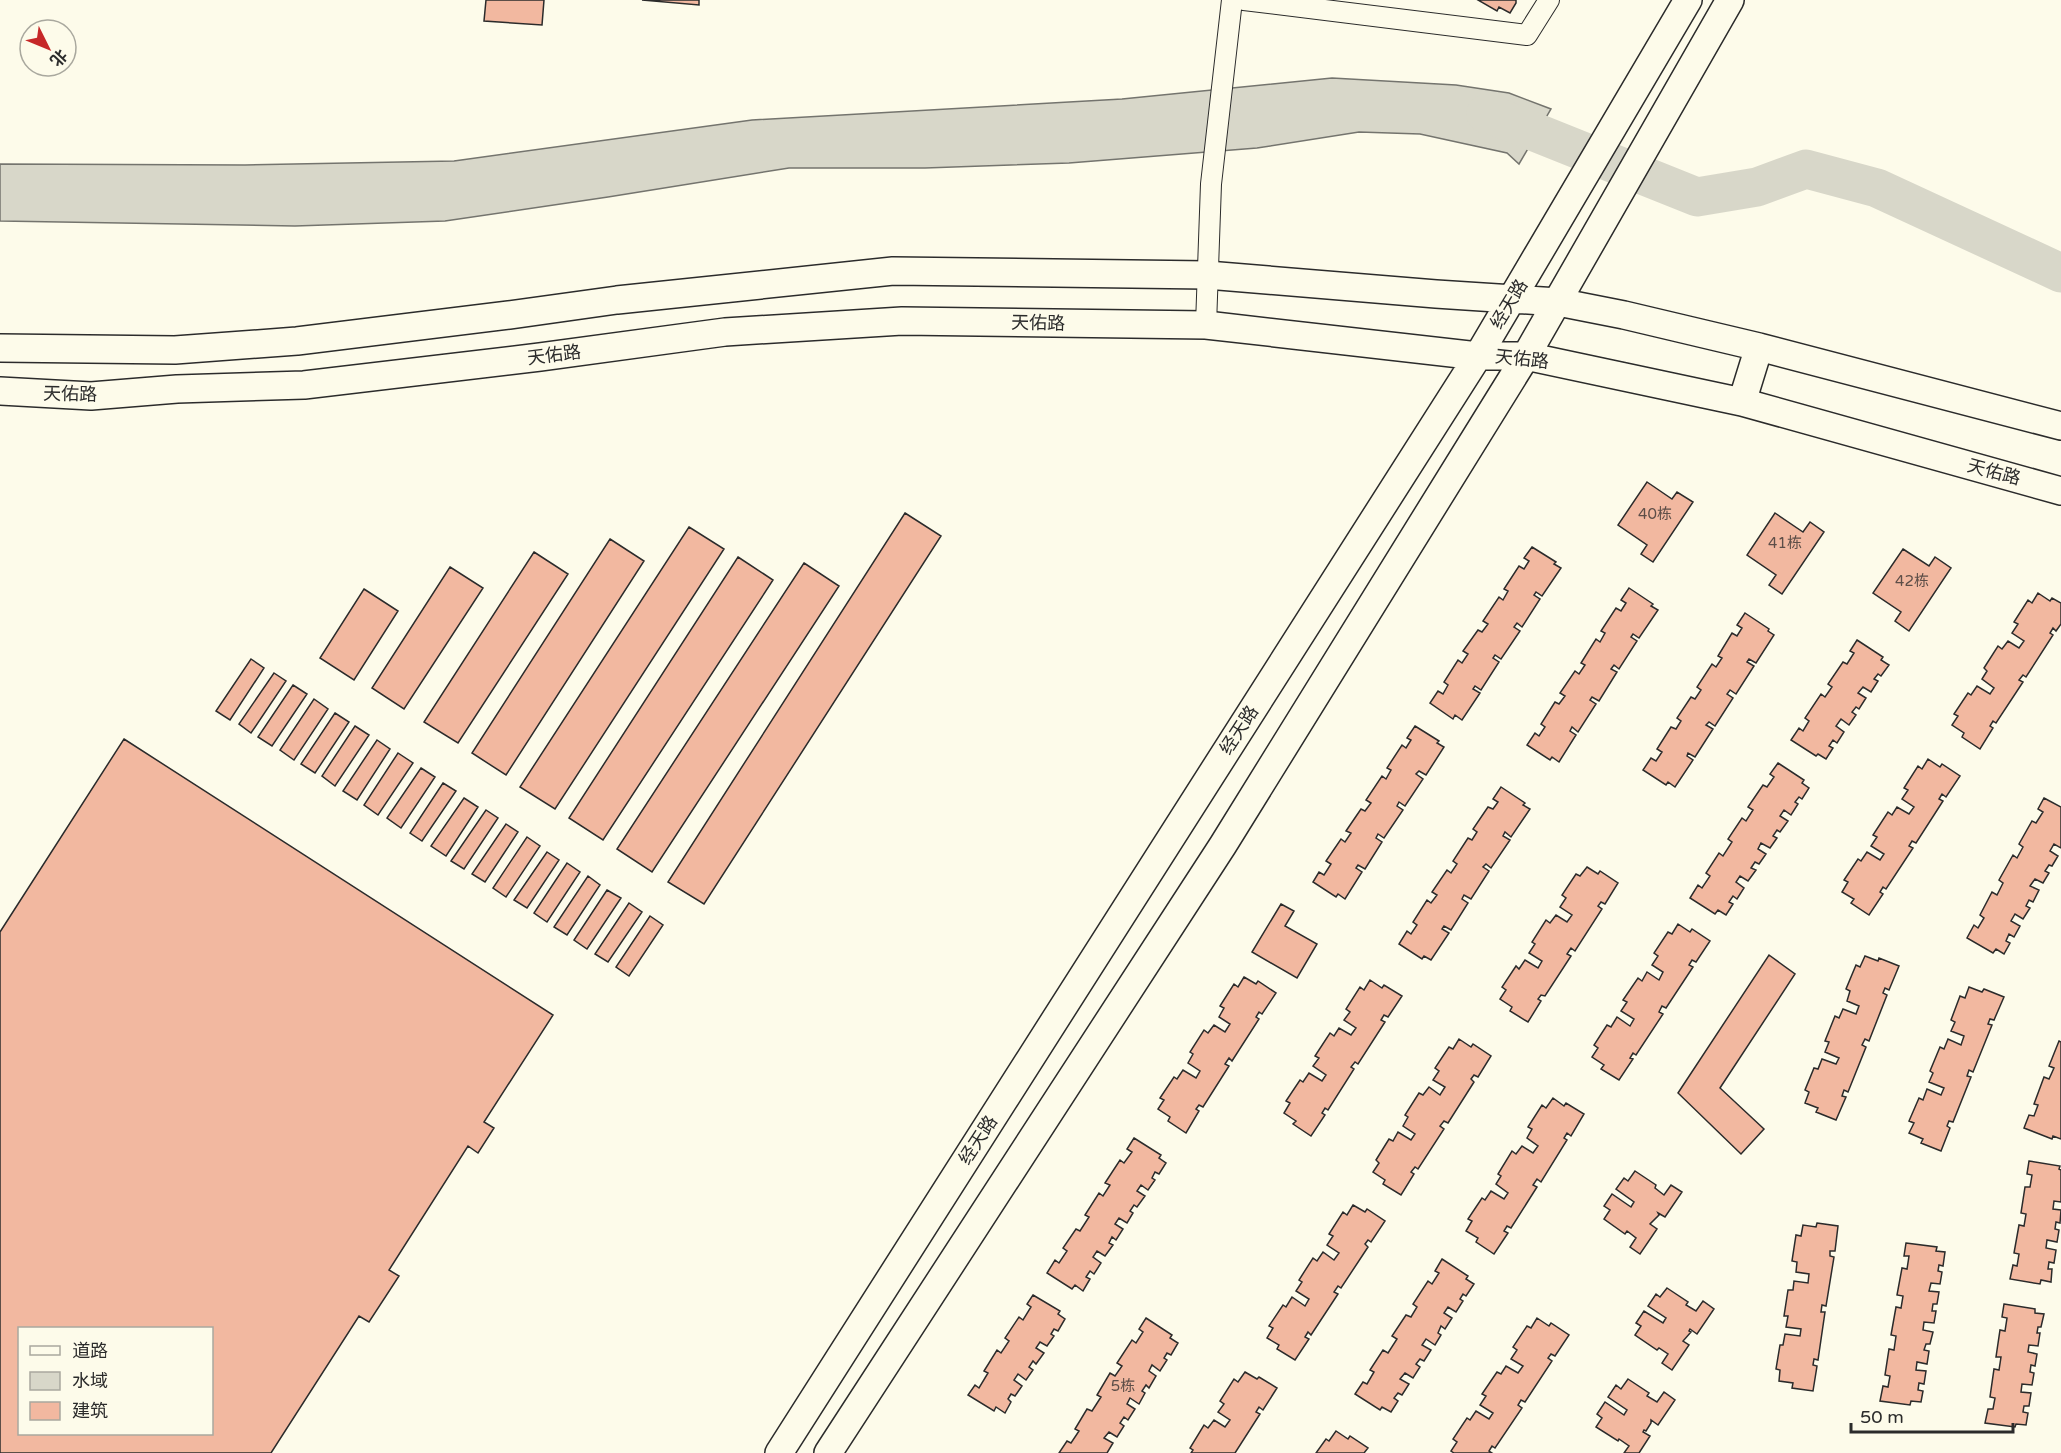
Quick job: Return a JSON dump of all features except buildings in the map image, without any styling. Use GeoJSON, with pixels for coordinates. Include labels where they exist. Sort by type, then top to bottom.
{"type":"FeatureCollection","features":[{"type":"Feature","properties":{"kind":"main road","name":"经天路"},"geometry":{"type":"LineString","coordinates":[[778,1453],[1478,356],[1688,0]]}},
{"type":"Feature","properties":{"kind":"main road"},"geometry":{"type":"LineString","coordinates":[[828,1453],[1223,845],[1526,356],[1730,0]]}},
{"type":"Feature","properties":{"kind":"main road"},"geometry":{"type":"LineString","coordinates":[[0,348],[175,350],[297,341],[617,300],[893,271],[1207,275],[1558,302],[1759,347],[2061,426]]}},
{"type":"Feature","properties":{"kind":"main road","name":"天佑路"},"geometry":{"type":"LineString","coordinates":[[0,391],[91,396],[304,385],[725,332],[890,321],[1206,325],[1478,356],[1526,356],[1742,402],[2061,491]]}},
{"type":"Feature","properties":{"kind":"main road"},"geometry":{"type":"LineString","coordinates":[[1742,402],[1759,347]]}},
{"type":"Feature","properties":{"kind":"street"},"geometry":{"type":"LineString","coordinates":[[1206,325],[1211,184],[1232,0]]}},
{"type":"Feature","properties":{"kind":"street"},"geometry":{"type":"LineString","coordinates":[[1244,0],[1527,34],[1549,0]]}},
{"type":"Feature","properties":{"kind":"water"},"geometry":{"type":"Polygon","coordinates":[[[1332,78],[1456,85],[1509,93],[1551,109],[1519,164],[1507,153],[1420,134],[1359,132],[1257,148],[1069,163],[925,168],[789,168],[445,221],[295,226],[0,221],[0,164],[245,165],[454,161],[752,120],[1122,99],[1332,78]]]}},
{"type":"Feature","properties":{"kind":"waterway"},"geometry":{"type":"LineString","coordinates":[[1486,114],[1697,197],[1757,187],[1806,169],[1877,188],[2061,273]]}}]}
